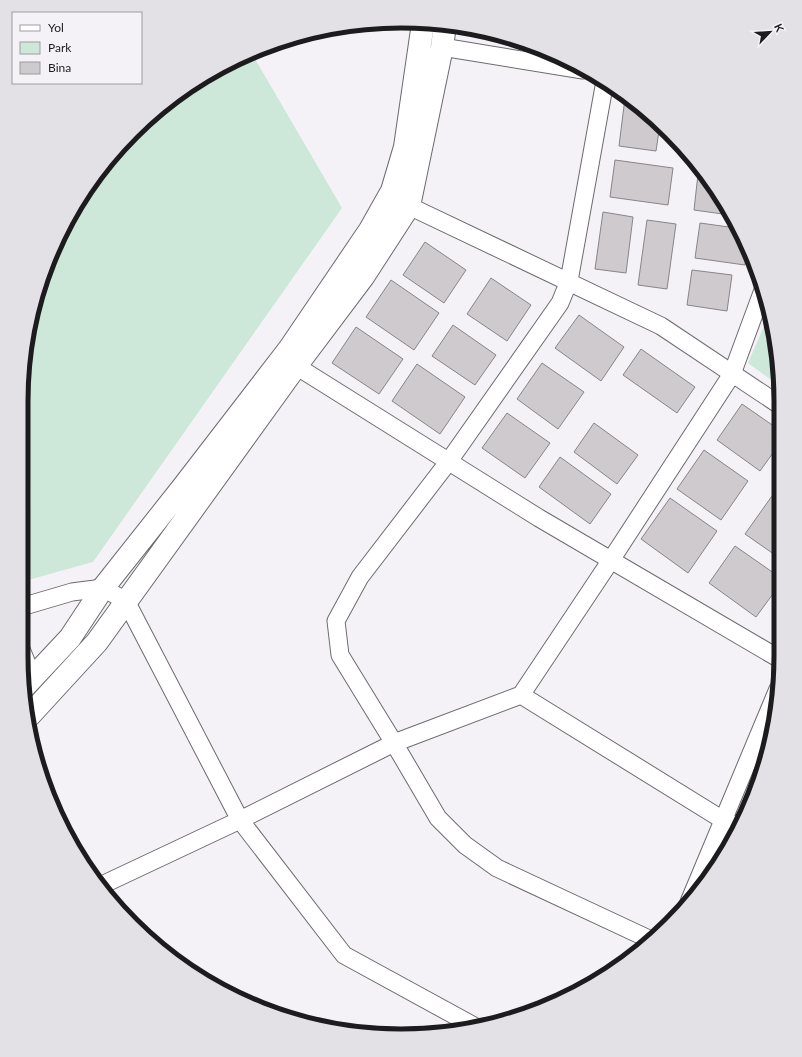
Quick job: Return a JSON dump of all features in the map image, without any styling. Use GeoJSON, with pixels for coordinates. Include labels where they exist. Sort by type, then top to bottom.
{"type":"FeatureCollection","features":[{"type":"Feature","properties":{"kind":"street"},"geometry":{"type":"LineString","coordinates":[[29,682],[70,638],[103,588],[184,487],[290,348],[370,230],[392,192],[405,147],[422,29]]}},
{"type":"Feature","properties":{"kind":"street"},"geometry":{"type":"LineString","coordinates":[[32,712],[97,642],[296,366],[364,277],[408,206],[444,31]]}},
{"type":"Feature","properties":{"kind":"street"},"geometry":{"type":"LineString","coordinates":[[442,47],[569,68]]}},
{"type":"Feature","properties":{"kind":"street"},"geometry":{"type":"LineString","coordinates":[[604,88],[568,281],[560,303],[449,461],[360,577],[336,621],[340,655],[438,818],[465,845],[498,868],[645,937]]}},
{"type":"Feature","properties":{"kind":"street"},"geometry":{"type":"LineString","coordinates":[[408,206],[661,326],[774,401]]}},
{"type":"Feature","properties":{"kind":"street"},"geometry":{"type":"LineString","coordinates":[[105,883],[240,820],[394,743],[521,695],[732,374],[760,299]]}},
{"type":"Feature","properties":{"kind":"street"},"geometry":{"type":"LineString","coordinates":[[296,366],[539,518],[774,656]]}},
{"type":"Feature","properties":{"kind":"street"},"geometry":{"type":"LineString","coordinates":[[28,605],[72,592],[103,588],[126,601],[240,820],[344,955],[468,1023]]}},
{"type":"Feature","properties":{"kind":"street"},"geometry":{"type":"LineString","coordinates":[[521,695],[730,823]]}},
{"type":"Feature","properties":{"kind":"street"},"geometry":{"type":"LineString","coordinates":[[704,873],[730,823],[770,712]]}},
{"type":"Feature","properties":{"kind":"green space"},"geometry":{"type":"Polygon","coordinates":[[[254,58],[342,208],[93,562],[28,580],[29,377],[35,328],[48,281],[56,258],[78,214],[105,174],[137,137],[174,105],[194,91],[236,66],[254,58]]]}},
{"type":"Feature","properties":{"kind":"green space"},"geometry":{"type":"Polygon","coordinates":[[[766,322],[771,352],[773,381],[748,363],[766,322]]]}},
{"type":"Feature","properties":{"kind":"building"},"geometry":{"type":"Polygon","coordinates":[[[624,103],[659,132],[656,151],[619,146],[624,103]]]}},
{"type":"Feature","properties":{"kind":"building"},"geometry":{"type":"Polygon","coordinates":[[[615,160],[673,168],[668,205],[610,197],[615,160]]]}},
{"type":"Feature","properties":{"kind":"building"},"geometry":{"type":"Polygon","coordinates":[[[698,175],[723,214],[694,210],[698,175]]]}},
{"type":"Feature","properties":{"kind":"building"},"geometry":{"type":"Polygon","coordinates":[[[603,212],[633,217],[626,273],[595,269],[603,212]]]}},
{"type":"Feature","properties":{"kind":"building"},"geometry":{"type":"Polygon","coordinates":[[[647,220],[676,224],[667,289],[638,285],[647,220]]]}},
{"type":"Feature","properties":{"kind":"building"},"geometry":{"type":"Polygon","coordinates":[[[700,223],[731,227],[746,258],[745,265],[695,258],[700,223]]]}},
{"type":"Feature","properties":{"kind":"building"},"geometry":{"type":"Polygon","coordinates":[[[425,242],[466,270],[444,303],[403,275],[425,242]]]}},
{"type":"Feature","properties":{"kind":"building"},"geometry":{"type":"Polygon","coordinates":[[[692,270],[732,275],[727,311],[687,305],[692,270]]]}},
{"type":"Feature","properties":{"kind":"building"},"geometry":{"type":"Polygon","coordinates":[[[491,278],[531,305],[507,341],[467,314],[491,278]]]}},
{"type":"Feature","properties":{"kind":"building"},"geometry":{"type":"Polygon","coordinates":[[[391,280],[439,313],[414,350],[366,317],[391,280]]]}},
{"type":"Feature","properties":{"kind":"building"},"geometry":{"type":"Polygon","coordinates":[[[579,315],[624,347],[601,381],[555,348],[579,315]]]}},
{"type":"Feature","properties":{"kind":"building"},"geometry":{"type":"Polygon","coordinates":[[[453,325],[496,355],[475,385],[432,356],[453,325]]]}},
{"type":"Feature","properties":{"kind":"building"},"geometry":{"type":"Polygon","coordinates":[[[356,327],[403,359],[379,394],[332,363],[356,327]]]}},
{"type":"Feature","properties":{"kind":"building"},"geometry":{"type":"Polygon","coordinates":[[[641,349],[695,387],[677,413],[623,375],[641,349]]]}},
{"type":"Feature","properties":{"kind":"building"},"geometry":{"type":"Polygon","coordinates":[[[542,363],[584,392],[558,429],[517,399],[542,363]]]}},
{"type":"Feature","properties":{"kind":"building"},"geometry":{"type":"Polygon","coordinates":[[[417,364],[465,397],[440,434],[392,401],[417,364]]]}},
{"type":"Feature","properties":{"kind":"building"},"geometry":{"type":"Polygon","coordinates":[[[742,404],[774,426],[774,452],[760,471],[717,440],[742,404]]]}},
{"type":"Feature","properties":{"kind":"building"},"geometry":{"type":"Polygon","coordinates":[[[507,413],[550,443],[525,478],[482,448],[507,413]]]}},
{"type":"Feature","properties":{"kind":"building"},"geometry":{"type":"Polygon","coordinates":[[[594,423],[638,455],[617,484],[574,452],[594,423]]]}},
{"type":"Feature","properties":{"kind":"building"},"geometry":{"type":"Polygon","coordinates":[[[704,450],[748,481],[721,520],[677,489],[704,450]]]}},
{"type":"Feature","properties":{"kind":"building"},"geometry":{"type":"Polygon","coordinates":[[[560,457],[611,494],[590,524],[539,487],[560,457]]]}},
{"type":"Feature","properties":{"kind":"building"},"geometry":{"type":"Polygon","coordinates":[[[772,496],[774,498],[774,554],[745,534],[772,496]]]}},
{"type":"Feature","properties":{"kind":"building"},"geometry":{"type":"Polygon","coordinates":[[[670,498],[717,531],[688,573],[641,539],[670,498]]]}},
{"type":"Feature","properties":{"kind":"building"},"geometry":{"type":"Polygon","coordinates":[[[735,546],[774,573],[774,592],[756,617],[709,583],[735,546]]]}}]}
